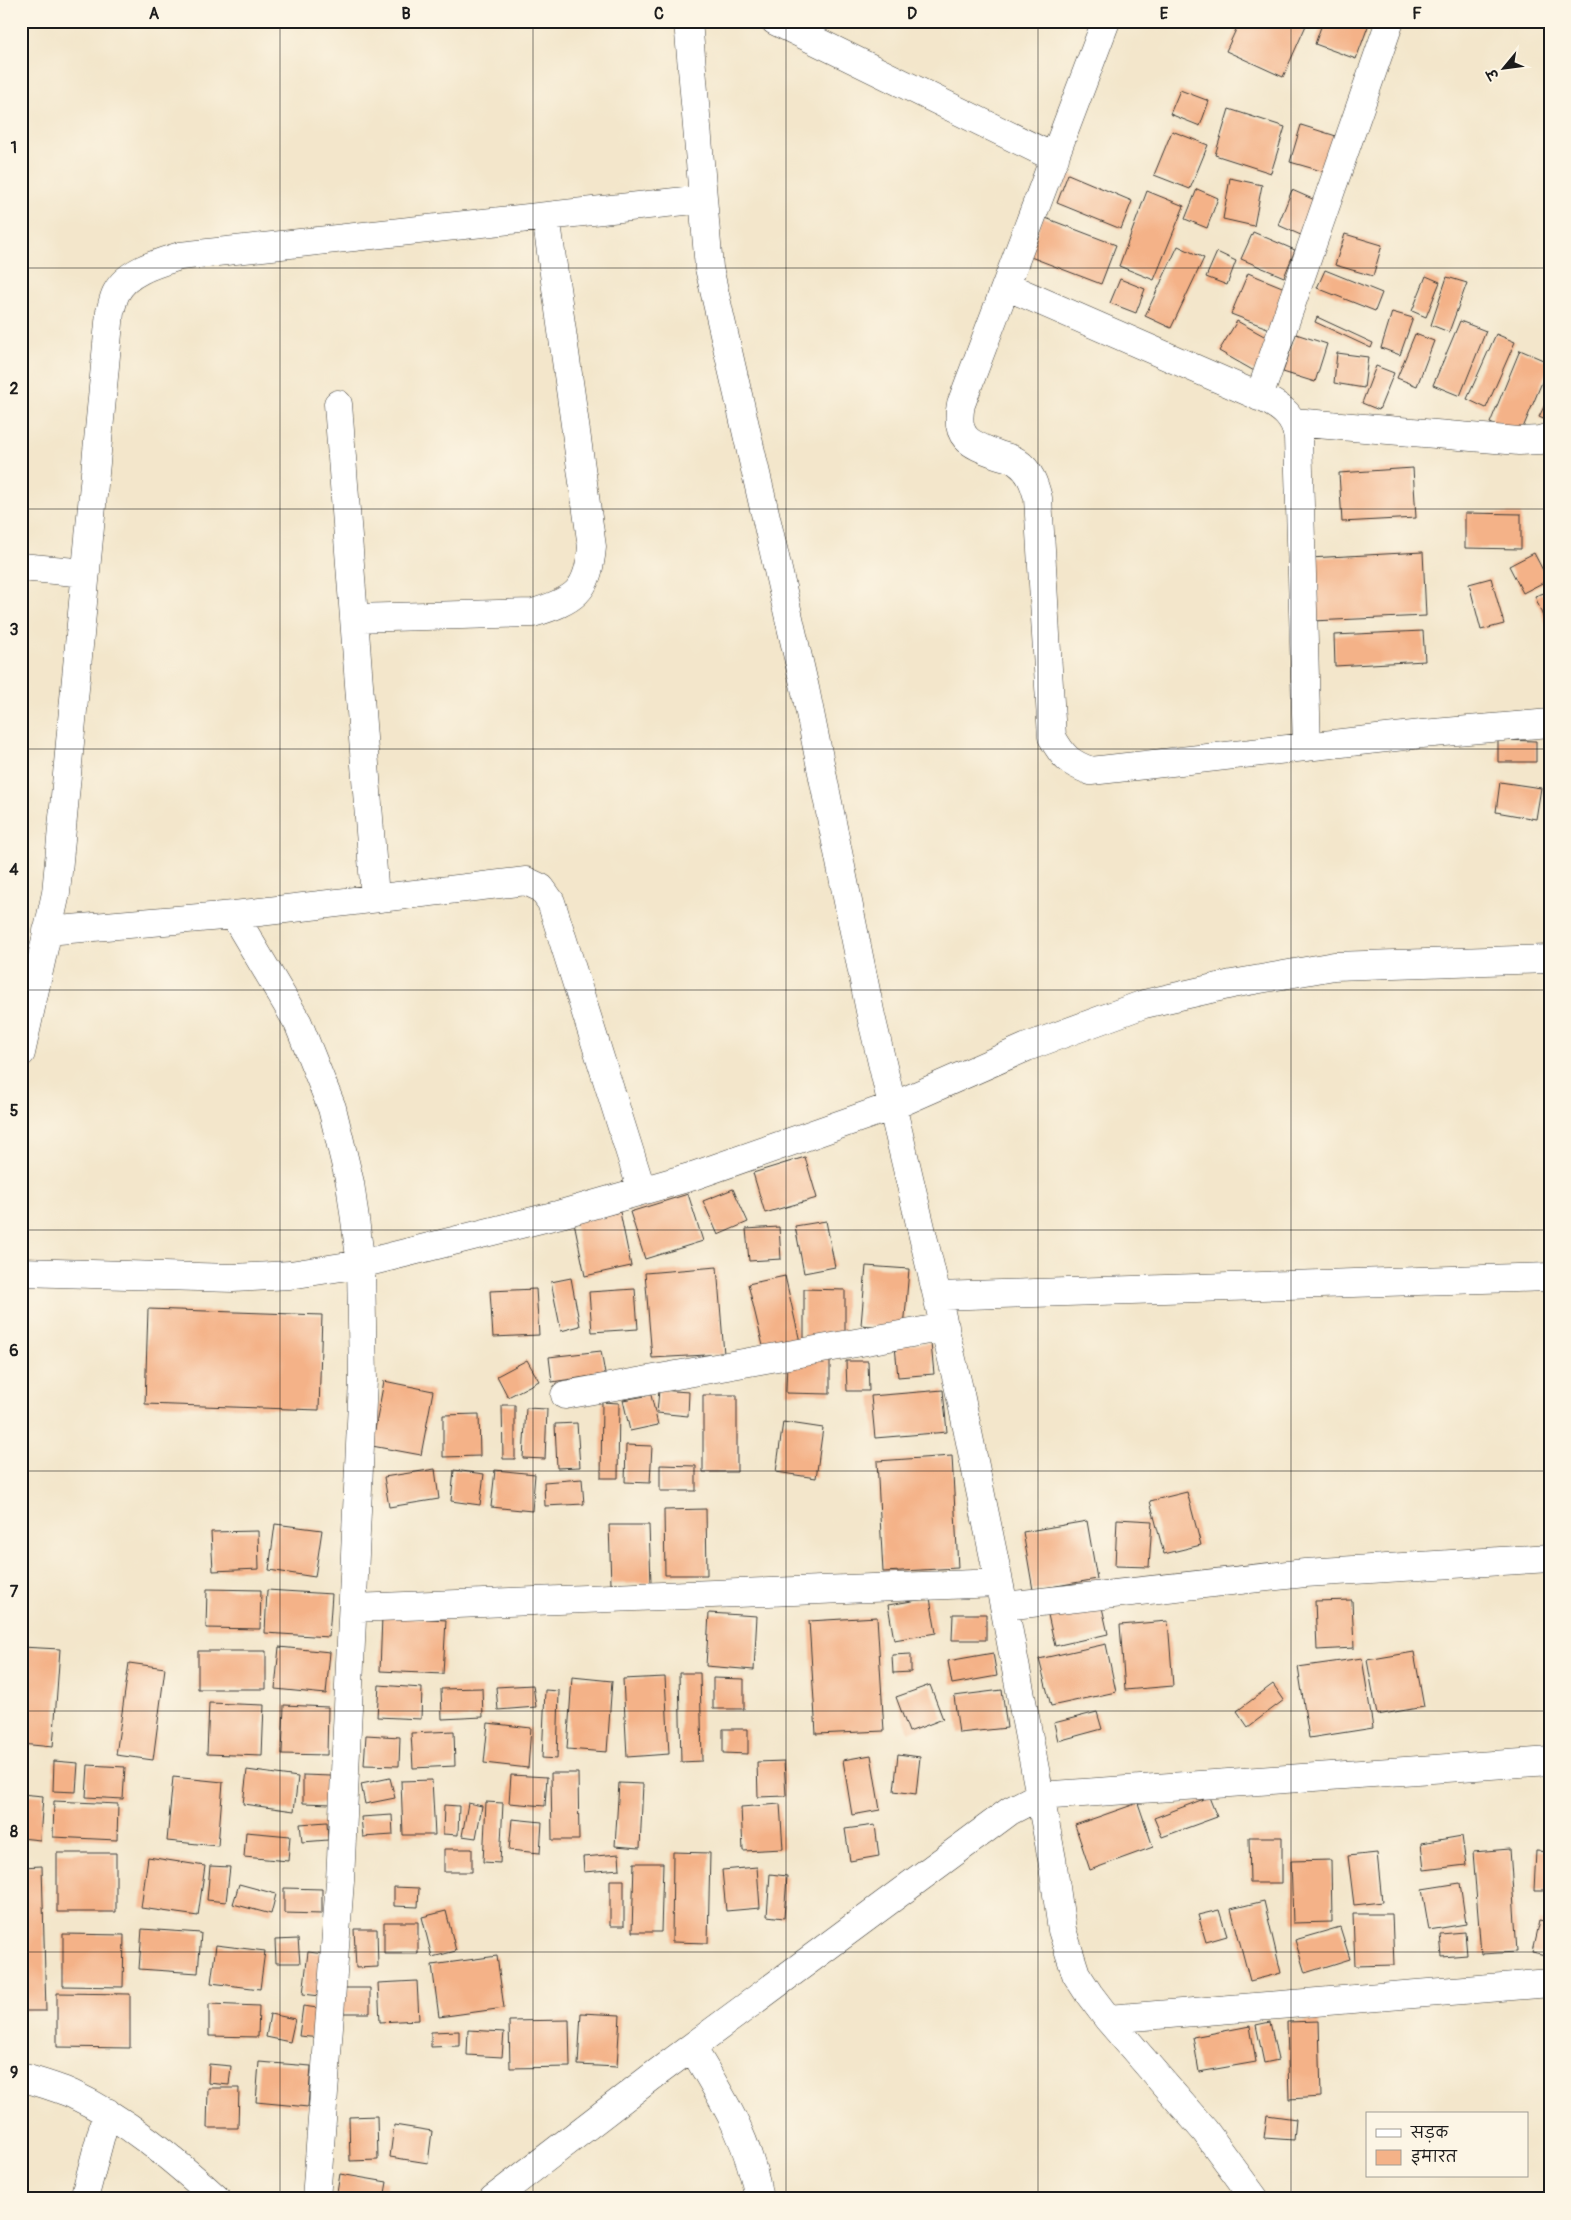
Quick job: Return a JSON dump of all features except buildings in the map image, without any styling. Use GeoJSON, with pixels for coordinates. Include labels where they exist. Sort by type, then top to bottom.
{"type":"FeatureCollection","features":[{"type":"Feature","properties":{"kind":"street"},"geometry":{"type":"LineString","coordinates":[[688,21],[710,268],[805,688],[870,1016],[945,1327],[1001,1594],[1052,1859],[1062,1930],[1076,1974],[1108,2019],[1204,2131],[1255,2199]]}},
{"type":"Feature","properties":{"kind":"street"},"geometry":{"type":"LineString","coordinates":[[1106,21],[961,404],[958,420],[962,432],[969,441],[983,449],[1016,460],[1031,476],[1038,498],[1052,737],[1061,753],[1074,765],[1090,771],[1422,734],[1550,724]]}},
{"type":"Feature","properties":{"kind":"street"},"geometry":{"type":"LineString","coordinates":[[1259,397],[1390,21]]}},
{"type":"Feature","properties":{"kind":"street"},"geometry":{"type":"LineString","coordinates":[[779,22],[1055,158]]}},
{"type":"Feature","properties":{"kind":"street"},"geometry":{"type":"LineString","coordinates":[[22,1042],[56,892],[110,312],[116,293],[127,279],[151,266],[180,256],[703,199]]}},
{"type":"Feature","properties":{"kind":"street"},"geometry":{"type":"LineString","coordinates":[[354,618],[534,613],[572,597],[585,584],[590,566],[592,547],[546,216]]}},
{"type":"Feature","properties":{"kind":"street"},"geometry":{"type":"LineString","coordinates":[[1006,286],[1282,407],[1293,422],[1298,437],[1307,747]]}},
{"type":"Feature","properties":{"kind":"street"},"geometry":{"type":"LineString","coordinates":[[338,404],[375,898]]}},
{"type":"Feature","properties":{"kind":"street"},"geometry":{"type":"LineString","coordinates":[[1293,422],[1519,441],[1540,440],[1550,437]]}},
{"type":"Feature","properties":{"kind":"street"},"geometry":{"type":"LineString","coordinates":[[21,567],[86,573]]}},
{"type":"Feature","properties":{"kind":"street"},"geometry":{"type":"LineString","coordinates":[[48,931],[234,915],[526,881],[541,888],[551,902],[642,1191]]}},
{"type":"Feature","properties":{"kind":"street"},"geometry":{"type":"LineString","coordinates":[[234,915],[298,1023],[332,1108],[350,1183],[361,1264],[363,1380],[340,1881],[316,2199]]}},
{"type":"Feature","properties":{"kind":"street"},"geometry":{"type":"LineString","coordinates":[[21,1272],[233,1278],[290,1275],[361,1264],[561,1214],[690,1177],[893,1106],[1027,1047],[1135,1007],[1232,984],[1334,966],[1550,959]]}},
{"type":"Feature","properties":{"kind":"street"},"geometry":{"type":"LineString","coordinates":[[937,1296],[1550,1277]]}},
{"type":"Feature","properties":{"kind":"street"},"geometry":{"type":"LineString","coordinates":[[565,1395],[945,1327]]}},
{"type":"Feature","properties":{"kind":"street"},"geometry":{"type":"LineString","coordinates":[[353,1608],[1001,1594],[1550,1558]]}},
{"type":"Feature","properties":{"kind":"street"},"geometry":{"type":"LineString","coordinates":[[493,2199],[692,2047],[1010,1811],[1039,1796],[1550,1761]]}},
{"type":"Feature","properties":{"kind":"street"},"geometry":{"type":"LineString","coordinates":[[1108,2019],[1550,1983]]}},
{"type":"Feature","properties":{"kind":"street"},"geometry":{"type":"LineString","coordinates":[[692,2047],[734,2118],[751,2161],[759,2199]]}},
{"type":"Feature","properties":{"kind":"street"},"geometry":{"type":"LineString","coordinates":[[21,2077],[70,2093],[107,2112],[175,2161],[217,2199]]}},
{"type":"Feature","properties":{"kind":"street"},"geometry":{"type":"LineString","coordinates":[[84,2199],[107,2112]]}}]}
